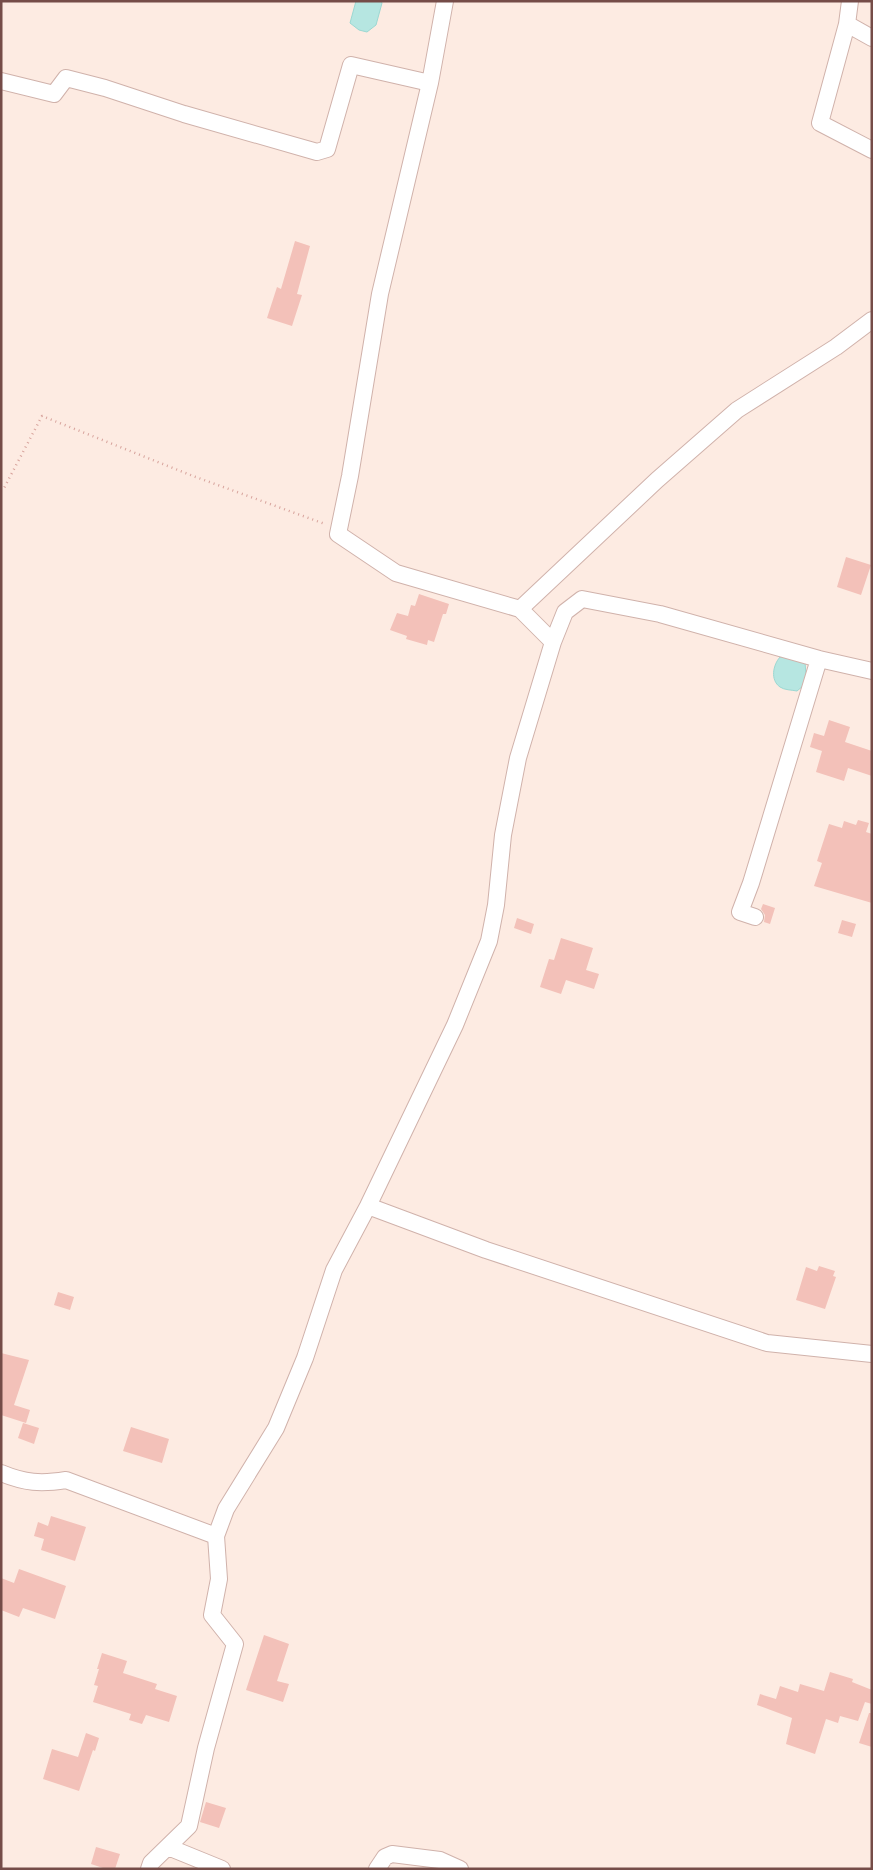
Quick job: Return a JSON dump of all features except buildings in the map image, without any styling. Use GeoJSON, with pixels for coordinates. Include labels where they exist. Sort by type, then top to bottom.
{"type":"FeatureCollection","features":[{"type":"Feature","properties":{"kind":"street"},"geometry":{"type":"LineString","coordinates":[[445,1],[430,83],[380,294],[350,476],[338,534],[396,573],[520,609],[553,642]]}},
{"type":"Feature","properties":{"kind":"street"},"geometry":{"type":"LineString","coordinates":[[850,1],[847,24],[820,123],[872,150]]}},
{"type":"Feature","properties":{"kind":"street"},"geometry":{"type":"LineString","coordinates":[[847,24],[872,38]]}},
{"type":"Feature","properties":{"kind":"street"},"geometry":{"type":"LineString","coordinates":[[1,81],[54,94],[66,78],[316,152],[327,149],[351,66],[430,83]]}},
{"type":"Feature","properties":{"kind":"street"},"geometry":{"type":"LineString","coordinates":[[520,609],[657,480],[737,410],[836,347],[872,320]]}},
{"type":"Feature","properties":{"kind":"street"},"geometry":{"type":"LineString","coordinates":[[149,1869],[151,1863],[189,1826],[206,1748],[235,1644],[212,1615],[219,1579],[216,1536],[226,1509],[276,1428],[305,1358],[334,1270],[368,1206],[455,1025],[490,941],[496,906],[503,835],[518,758],[553,642],[565,612],[582,599],[660,614],[819,659],[872,671]]}},
{"type":"Feature","properties":{"kind":"street"},"geometry":{"type":"LineString","coordinates":[[755,917],[740,912],[751,883],[819,659]]}},
{"type":"Feature","properties":{"kind":"street"},"geometry":{"type":"LineString","coordinates":[[368,1206],[486,1250],[767,1343],[872,1354]]}},
{"type":"Feature","properties":{"kind":"street"},"geometry":{"type":"LineString","coordinates":[[1,1473],[18,1480],[44,1484],[66,1480],[216,1536]]}},
{"type":"Feature","properties":{"kind":"street"},"geometry":{"type":"LineString","coordinates":[[168,1847],[222,1869]]}},
{"type":"Feature","properties":{"kind":"street"},"geometry":{"type":"LineString","coordinates":[[378,1869],[385,1857],[392,1854],[440,1860],[460,1869]]}},
{"type":"Feature","properties":{"kind":"path"},"geometry":{"type":"LineString","coordinates":[[1,490],[3,490],[42,416],[193,476],[328,525]]}},
{"type":"Feature","properties":{"kind":"water"},"geometry":{"type":"Polygon","coordinates":[[[356,1],[381,1],[382,3],[376,25],[367,32],[359,30],[350,23],[356,1]]]}},
{"type":"Feature","properties":{"kind":"water"},"geometry":{"type":"Polygon","coordinates":[[[780,657],[805,662],[806,675],[803,686],[797,691],[782,688],[775,680],[774,668],[780,657]]]}}]}
